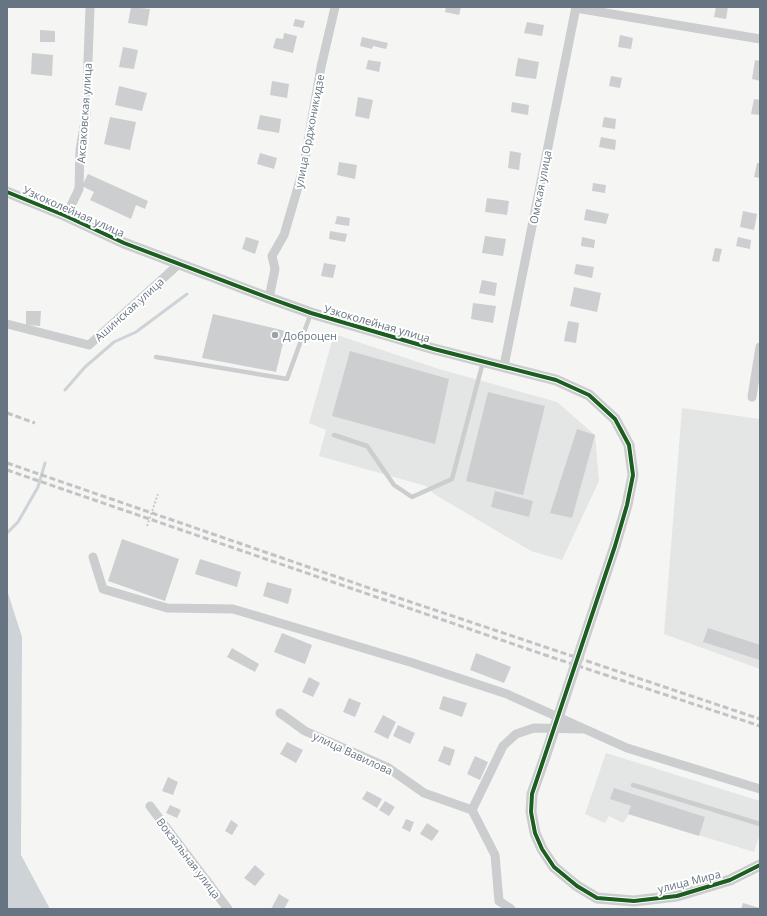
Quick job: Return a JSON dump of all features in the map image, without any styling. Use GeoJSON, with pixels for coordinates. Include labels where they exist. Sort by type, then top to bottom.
{"type":"FeatureCollection","features":[{"type":"Feature","properties":{"kind":"street","name":"Аксаковская улица"},"geometry":{"type":"LineString","coordinates":[[66,216],[79,189],[80,150],[86,114],[90,7]]}},
{"type":"Feature","properties":{"kind":"street","name":"улица Орджоникидзе"},"geometry":{"type":"LineString","coordinates":[[269,298],[275,269],[272,256],[284,235],[303,170],[321,66],[336,7]]}},
{"type":"Feature","properties":{"kind":"street"},"geometry":{"type":"LineString","coordinates":[[576,8],[760,39]]}},
{"type":"Feature","properties":{"kind":"street","name":"Омская улица"},"geometry":{"type":"LineString","coordinates":[[504,366],[576,8]]}},
{"type":"Feature","properties":{"kind":"street","name":"Узкоколейная улица"},"geometry":{"type":"LineString","coordinates":[[7,192],[66,216],[124,243],[311,313],[434,349],[556,380],[589,395],[615,419],[629,445],[633,475],[627,505],[615,546]]}},
{"type":"Feature","properties":{"kind":"street","name":"Ашинская улица"},"geometry":{"type":"LineString","coordinates":[[7,324],[89,345],[179,264]]}},
{"type":"Feature","properties":{"kind":"street"},"geometry":{"type":"LineString","coordinates":[[752,397],[760,347]]}},
{"type":"Feature","properties":{"kind":"street","name":"улица Мира"},"geometry":{"type":"LineString","coordinates":[[615,546],[532,794],[531,812],[535,833],[542,849],[554,866],[576,886],[597,898],[634,901],[677,896],[730,880],[760,865]]}},
{"type":"Feature","properties":{"kind":"street"},"geometry":{"type":"LineString","coordinates":[[93,557],[103,589],[167,608],[233,609],[413,663],[507,694],[626,748],[760,789]]}},
{"type":"Feature","properties":{"kind":"street","name":"улица Вавилова"},"geometry":{"type":"LineString","coordinates":[[280,713],[304,731],[387,767],[424,793],[472,810]]}},
{"type":"Feature","properties":{"kind":"street"},"geometry":{"type":"LineString","coordinates":[[511,909],[496,905],[495,855],[472,810],[503,746],[516,734],[534,728],[584,729]]}},
{"type":"Feature","properties":{"kind":"street","name":"Вокзальная улица"},"geometry":{"type":"LineString","coordinates":[[150,806],[228,909]]}},
{"type":"Feature","properties":{"kind":"lane"},"geometry":{"type":"LineString","coordinates":[[156,357],[287,379],[311,313]]}},
{"type":"Feature","properties":{"kind":"lane"},"geometry":{"type":"LineString","coordinates":[[334,435],[367,446],[394,486],[412,497],[452,479],[484,361]]}},
{"type":"Feature","properties":{"kind":"lane"},"geometry":{"type":"LineString","coordinates":[[633,785],[760,824]]}},
{"type":"Feature","properties":{"kind":"path"},"geometry":{"type":"LineString","coordinates":[[147,526],[158,494]]}},
{"type":"Feature","properties":{"kind":"shaded area"},"geometry":{"type":"Polygon","coordinates":[[[334,334],[439,369],[557,402],[595,435],[599,481],[562,560],[531,551],[434,494],[426,486],[319,456],[326,430],[309,423],[334,334]]]}},
{"type":"Feature","properties":{"kind":"shaded area"},"geometry":{"type":"Polygon","coordinates":[[[682,408],[760,419],[760,669],[664,634],[682,408]]]}},
{"type":"Feature","properties":{"kind":"shaded area"},"geometry":{"type":"Polygon","coordinates":[[[7,590],[22,637],[21,855],[50,909],[7,909],[7,590]]]}},
{"type":"Feature","properties":{"kind":"shaded area"},"geometry":{"type":"Polygon","coordinates":[[[606,753],[760,801],[760,833],[754,852],[629,814],[623,823],[609,816],[605,823],[585,814],[606,753]]]}},
{"type":"Feature","properties":{"kind":"building"},"geometry":{"type":"Polygon","coordinates":[[[131,7],[150,9],[147,26],[128,23],[131,7]]]}},
{"type":"Feature","properties":{"kind":"building"},"geometry":{"type":"Polygon","coordinates":[[[446,7],[461,7],[459,15],[445,12],[446,7]]]}},
{"type":"Feature","properties":{"kind":"building"},"geometry":{"type":"Polygon","coordinates":[[[716,7],[728,7],[726,19],[714,17],[716,7]]]}},
{"type":"Feature","properties":{"kind":"building"},"geometry":{"type":"Polygon","coordinates":[[[295,19],[305,21],[303,28],[293,26],[295,19]]]}},
{"type":"Feature","properties":{"kind":"building"},"geometry":{"type":"Polygon","coordinates":[[[527,22],[544,25],[542,36],[524,33],[527,22]]]}},
{"type":"Feature","properties":{"kind":"building"},"geometry":{"type":"Polygon","coordinates":[[[40,30],[55,31],[55,42],[40,42],[40,30]]]}},
{"type":"Feature","properties":{"kind":"building"},"geometry":{"type":"Polygon","coordinates":[[[284,33],[297,36],[293,53],[273,48],[276,38],[283,39],[284,33]]]}},
{"type":"Feature","properties":{"kind":"building"},"geometry":{"type":"Polygon","coordinates":[[[620,35],[633,38],[631,49],[618,47],[620,35]]]}},
{"type":"Feature","properties":{"kind":"building"},"geometry":{"type":"Polygon","coordinates":[[[362,37],[388,43],[386,49],[373,46],[372,49],[360,46],[362,37]]]}},
{"type":"Feature","properties":{"kind":"building"},"geometry":{"type":"Polygon","coordinates":[[[123,47],[138,50],[134,69],[119,67],[123,47]]]}},
{"type":"Feature","properties":{"kind":"building"},"geometry":{"type":"Polygon","coordinates":[[[32,53],[53,55],[52,76],[31,74],[32,53]]]}},
{"type":"Feature","properties":{"kind":"building"},"geometry":{"type":"Polygon","coordinates":[[[518,58],[539,62],[536,79],[515,76],[518,58]]]}},
{"type":"Feature","properties":{"kind":"building"},"geometry":{"type":"Polygon","coordinates":[[[368,60],[381,62],[379,72],[366,69],[368,60]]]}},
{"type":"Feature","properties":{"kind":"building"},"geometry":{"type":"Polygon","coordinates":[[[755,60],[760,61],[760,81],[752,79],[755,60]]]}},
{"type":"Feature","properties":{"kind":"building"},"geometry":{"type":"Polygon","coordinates":[[[611,76],[622,78],[620,88],[609,86],[611,76]]]}},
{"type":"Feature","properties":{"kind":"building"},"geometry":{"type":"Polygon","coordinates":[[[272,81],[289,84],[287,98],[270,95],[272,81]]]}},
{"type":"Feature","properties":{"kind":"building"},"geometry":{"type":"Polygon","coordinates":[[[119,86],[147,93],[142,111],[115,105],[119,86]]]}},
{"type":"Feature","properties":{"kind":"building"},"geometry":{"type":"Polygon","coordinates":[[[358,97],[373,100],[369,119],[355,116],[358,97]]]}},
{"type":"Feature","properties":{"kind":"building"},"geometry":{"type":"Polygon","coordinates":[[[754,99],[760,100],[760,115],[751,114],[754,99]]]}},
{"type":"Feature","properties":{"kind":"building"},"geometry":{"type":"Polygon","coordinates":[[[512,102],[529,105],[528,115],[511,112],[512,102]]]}},
{"type":"Feature","properties":{"kind":"building"},"geometry":{"type":"Polygon","coordinates":[[[260,115],[281,119],[279,133],[257,129],[260,115]]]}},
{"type":"Feature","properties":{"kind":"building"},"geometry":{"type":"Polygon","coordinates":[[[110,117],[136,122],[130,150],[104,144],[110,117]]]}},
{"type":"Feature","properties":{"kind":"building"},"geometry":{"type":"Polygon","coordinates":[[[604,117],[616,119],[615,129],[602,127],[604,117]]]}},
{"type":"Feature","properties":{"kind":"building"},"geometry":{"type":"Polygon","coordinates":[[[601,137],[616,140],[615,150],[599,147],[601,137]]]}},
{"type":"Feature","properties":{"kind":"building"},"geometry":{"type":"Polygon","coordinates":[[[510,151],[521,153],[519,170],[508,168],[510,151]]]}},
{"type":"Feature","properties":{"kind":"building"},"geometry":{"type":"Polygon","coordinates":[[[260,153],[277,158],[274,169],[257,164],[260,153]]]}},
{"type":"Feature","properties":{"kind":"building"},"geometry":{"type":"Polygon","coordinates":[[[339,162],[357,165],[355,179],[337,175],[339,162]]]}},
{"type":"Feature","properties":{"kind":"building"},"geometry":{"type":"Polygon","coordinates":[[[757,163],[760,163],[760,178],[754,177],[757,163]]]}},
{"type":"Feature","properties":{"kind":"building"},"geometry":{"type":"Polygon","coordinates":[[[88,174],[148,201],[145,209],[136,205],[131,219],[90,200],[94,192],[82,186],[88,174]]]}},
{"type":"Feature","properties":{"kind":"building"},"geometry":{"type":"Polygon","coordinates":[[[593,183],[606,185],[605,193],[592,191],[593,183]]]}},
{"type":"Feature","properties":{"kind":"building"},"geometry":{"type":"Polygon","coordinates":[[[487,198],[509,201],[507,215],[485,212],[487,198]]]}},
{"type":"Feature","properties":{"kind":"building"},"geometry":{"type":"Polygon","coordinates":[[[586,209],[609,214],[606,224],[584,220],[586,209]]]}},
{"type":"Feature","properties":{"kind":"building"},"geometry":{"type":"Polygon","coordinates":[[[743,211],[757,214],[754,230],[740,227],[743,211]]]}},
{"type":"Feature","properties":{"kind":"building"},"geometry":{"type":"Polygon","coordinates":[[[337,216],[350,218],[349,226],[335,224],[337,216]]]}},
{"type":"Feature","properties":{"kind":"building"},"geometry":{"type":"Polygon","coordinates":[[[330,231],[347,234],[345,242],[329,239],[330,231]]]}},
{"type":"Feature","properties":{"kind":"building"},"geometry":{"type":"Polygon","coordinates":[[[485,236],[506,239],[503,256],[482,253],[485,236]]]}},
{"type":"Feature","properties":{"kind":"building"},"geometry":{"type":"Polygon","coordinates":[[[246,237],[259,241],[255,254],[242,249],[246,237]]]}},
{"type":"Feature","properties":{"kind":"building"},"geometry":{"type":"Polygon","coordinates":[[[582,237],[595,240],[594,248],[581,246],[582,237]]]}},
{"type":"Feature","properties":{"kind":"building"},"geometry":{"type":"Polygon","coordinates":[[[738,237],[751,240],[750,249],[736,246],[738,237]]]}},
{"type":"Feature","properties":{"kind":"building"},"geometry":{"type":"Polygon","coordinates":[[[715,248],[722,249],[719,262],[712,261],[715,248]]]}},
{"type":"Feature","properties":{"kind":"building"},"geometry":{"type":"Polygon","coordinates":[[[324,263],[336,265],[333,278],[321,276],[324,263]]]}},
{"type":"Feature","properties":{"kind":"building"},"geometry":{"type":"Polygon","coordinates":[[[576,264],[594,267],[592,278],[574,274],[576,264]]]}},
{"type":"Feature","properties":{"kind":"building"},"geometry":{"type":"Polygon","coordinates":[[[482,280],[497,283],[495,296],[479,293],[482,280]]]}},
{"type":"Feature","properties":{"kind":"building"},"geometry":{"type":"Polygon","coordinates":[[[574,287],[601,293],[597,312],[570,306],[574,287]]]}},
{"type":"Feature","properties":{"kind":"building"},"geometry":{"type":"Polygon","coordinates":[[[473,303],[496,306],[493,323],[471,319],[473,303]]]}},
{"type":"Feature","properties":{"kind":"building"},"geometry":{"type":"Polygon","coordinates":[[[26,311],[41,311],[40,326],[26,325],[26,311]]]}},
{"type":"Feature","properties":{"kind":"building"},"geometry":{"type":"Polygon","coordinates":[[[213,314],[286,331],[276,372],[202,358],[213,314]]]}},
{"type":"Feature","properties":{"kind":"building"},"geometry":{"type":"Polygon","coordinates":[[[568,321],[579,323],[576,343],[564,341],[568,321]]]}},
{"type":"Feature","properties":{"kind":"building"},"geometry":{"type":"Polygon","coordinates":[[[350,351],[449,379],[435,444],[332,416],[350,351]]]}},
{"type":"Feature","properties":{"kind":"building"},"geometry":{"type":"Polygon","coordinates":[[[488,392],[545,406],[523,495],[466,481],[488,392]]]}},
{"type":"Feature","properties":{"kind":"building"},"geometry":{"type":"Polygon","coordinates":[[[577,429],[595,435],[572,518],[550,513],[577,429]]]}},
{"type":"Feature","properties":{"kind":"building"},"geometry":{"type":"Polygon","coordinates":[[[495,491],[533,501],[529,517],[491,507],[495,491]]]}},
{"type":"Feature","properties":{"kind":"building"},"geometry":{"type":"Polygon","coordinates":[[[122,539],[179,559],[165,601],[108,581],[122,539]]]}},
{"type":"Feature","properties":{"kind":"building"},"geometry":{"type":"Polygon","coordinates":[[[200,559],[241,572],[237,587],[195,574],[200,559]]]}},
{"type":"Feature","properties":{"kind":"building"},"geometry":{"type":"Polygon","coordinates":[[[267,582],[292,589],[288,604],[263,596],[267,582]]]}},
{"type":"Feature","properties":{"kind":"building"},"geometry":{"type":"Polygon","coordinates":[[[708,628],[760,645],[760,660],[703,642],[708,628]]]}},
{"type":"Feature","properties":{"kind":"building"},"geometry":{"type":"Polygon","coordinates":[[[282,633],[312,645],[305,664],[274,652],[282,633]]]}},
{"type":"Feature","properties":{"kind":"building"},"geometry":{"type":"Polygon","coordinates":[[[232,648],[259,664],[255,672],[227,657],[232,648]]]}},
{"type":"Feature","properties":{"kind":"building"},"geometry":{"type":"Polygon","coordinates":[[[476,653],[511,667],[504,683],[470,670],[476,653]]]}},
{"type":"Feature","properties":{"kind":"building"},"geometry":{"type":"Polygon","coordinates":[[[309,677],[320,683],[313,697],[302,692],[309,677]]]}},
{"type":"Feature","properties":{"kind":"building"},"geometry":{"type":"Polygon","coordinates":[[[443,696],[467,703],[462,717],[439,709],[443,696]]]}},
{"type":"Feature","properties":{"kind":"building"},"geometry":{"type":"Polygon","coordinates":[[[349,698],[361,703],[355,717],[343,712],[349,698]]]}},
{"type":"Feature","properties":{"kind":"building"},"geometry":{"type":"Polygon","coordinates":[[[383,715],[396,722],[388,739],[374,732],[383,715]]]}},
{"type":"Feature","properties":{"kind":"building"},"geometry":{"type":"Polygon","coordinates":[[[398,725],[415,733],[410,744],[393,736],[398,725]]]}},
{"type":"Feature","properties":{"kind":"building"},"geometry":{"type":"Polygon","coordinates":[[[287,742],[303,750],[296,763],[280,754],[287,742]]]}},
{"type":"Feature","properties":{"kind":"building"},"geometry":{"type":"Polygon","coordinates":[[[444,746],[455,750],[450,766],[438,761],[444,746]]]}},
{"type":"Feature","properties":{"kind":"building"},"geometry":{"type":"Polygon","coordinates":[[[475,756],[488,762],[480,780],[467,774],[475,756]]]}},
{"type":"Feature","properties":{"kind":"building"},"geometry":{"type":"Polygon","coordinates":[[[168,777],[178,782],[173,795],[162,791],[168,777]]]}},
{"type":"Feature","properties":{"kind":"building"},"geometry":{"type":"Polygon","coordinates":[[[614,788],[705,817],[699,836],[628,814],[631,806],[610,799],[614,788]]]}},
{"type":"Feature","properties":{"kind":"building"},"geometry":{"type":"Polygon","coordinates":[[[367,791],[382,799],[377,808],[362,799],[367,791]]]}},
{"type":"Feature","properties":{"kind":"building"},"geometry":{"type":"Polygon","coordinates":[[[385,801],[395,807],[389,816],[379,810],[385,801]]]}},
{"type":"Feature","properties":{"kind":"building"},"geometry":{"type":"Polygon","coordinates":[[[170,805],[181,810],[177,818],[166,813],[170,805]]]}},
{"type":"Feature","properties":{"kind":"building"},"geometry":{"type":"Polygon","coordinates":[[[406,819],[414,822],[410,832],[402,828],[406,819]]]}},
{"type":"Feature","properties":{"kind":"building"},"geometry":{"type":"Polygon","coordinates":[[[231,820],[238,825],[232,835],[225,831],[231,820]]]}},
{"type":"Feature","properties":{"kind":"building"},"geometry":{"type":"Polygon","coordinates":[[[427,823],[439,831],[432,841],[420,834],[427,823]]]}},
{"type":"Feature","properties":{"kind":"building"},"geometry":{"type":"Polygon","coordinates":[[[255,865],[265,874],[255,886],[244,878],[255,865]]]}},
{"type":"Feature","properties":{"kind":"building"},"geometry":{"type":"Polygon","coordinates":[[[279,894],[289,900],[284,909],[271,909],[279,894]]]}},
{"type":"Feature","properties":{"kind":"building"},"geometry":{"type":"Polygon","coordinates":[[[743,903],[760,908],[760,909],[741,909],[743,903]]]}},
{"type":"Feature","properties":{"kind":"waterway"},"geometry":{"type":"LineString","coordinates":[[65,390],[85,367],[114,342],[136,332],[187,294]]}},
{"type":"Feature","properties":{"kind":"waterway"},"geometry":{"type":"LineString","coordinates":[[7,533],[18,522],[38,487],[45,463]]}},
{"type":"Feature","properties":{"kind":"railway"},"geometry":{"type":"LineString","coordinates":[[7,413],[35,423]]}},
{"type":"Feature","properties":{"kind":"railway"},"geometry":{"type":"LineString","coordinates":[[7,463],[375,590],[760,719]]}},
{"type":"Feature","properties":{"kind":"railway"},"geometry":{"type":"LineString","coordinates":[[7,470],[545,655],[760,726]]}},
{"type":"Feature","properties":{"kind":"cycle path"},"geometry":{"type":"LineString","coordinates":[[7,192],[66,216],[124,243],[311,313],[434,349],[556,380],[589,395],[615,419],[629,445],[633,475],[627,505],[615,546],[532,794],[531,812],[535,833],[542,849],[554,867],[577,886],[597,898],[634,901],[677,896],[730,880],[760,865]]}},
{"type":"Feature","properties":{"kind":"place","name":"Доброцен"},"geometry":{"type":"Point","coordinates":[275,335]}}]}
